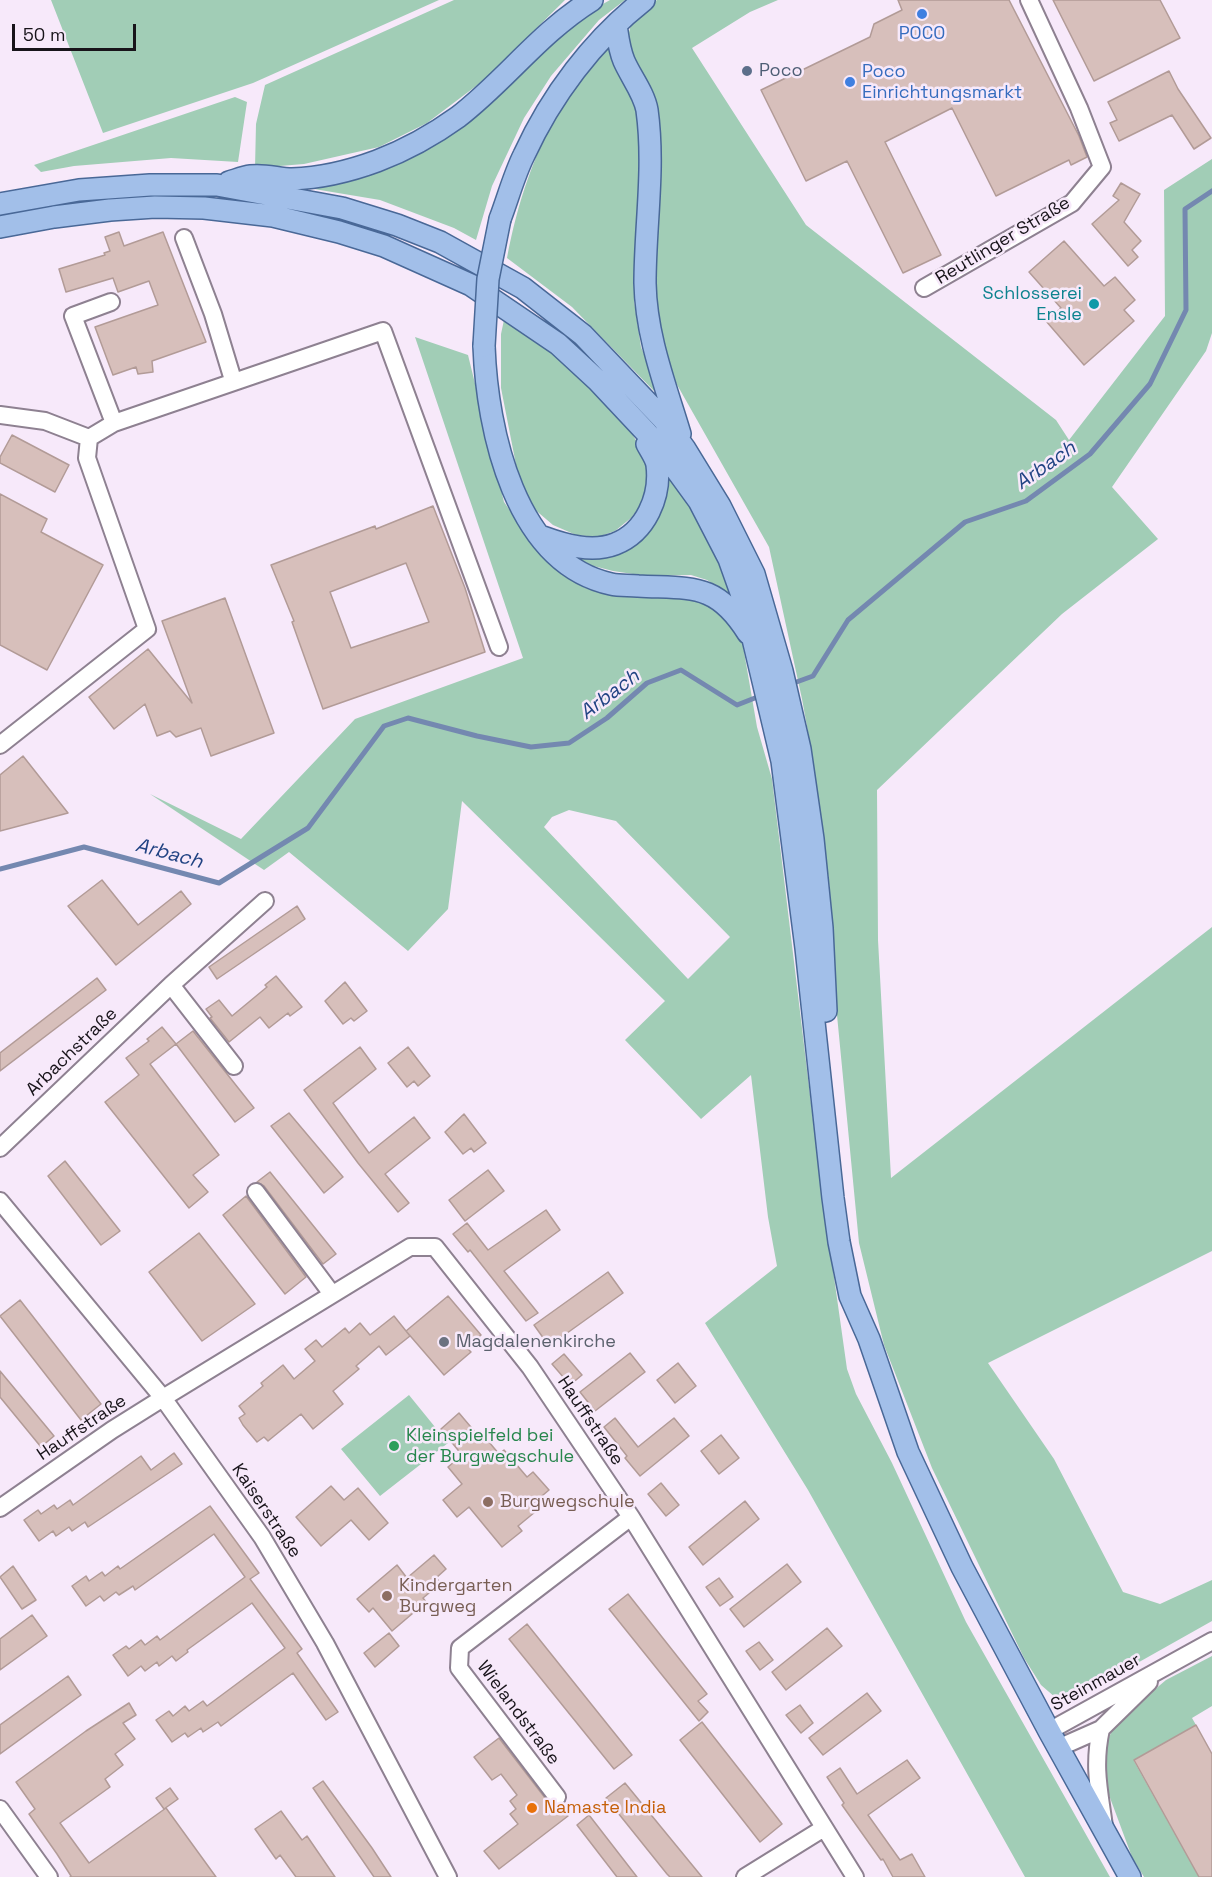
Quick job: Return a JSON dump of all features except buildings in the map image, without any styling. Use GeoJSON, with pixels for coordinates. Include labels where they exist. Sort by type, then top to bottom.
{"type":"FeatureCollection","features":[{"type":"Feature","properties":{"kind":"main road"},"geometry":{"type":"LineString","coordinates":[[217,185],[252,176],[290,179],[327,175],[379,160],[410,147],[457,117],[480,98],[540,39],[592,0]]}},
{"type":"Feature","properties":{"kind":"main road"},"geometry":{"type":"LineString","coordinates":[[644,0],[616,25],[583,60],[548,110],[524,155],[500,219],[489,279],[484,346],[485,379],[494,432],[507,474],[522,510],[540,536],[575,570],[613,585],[688,588],[706,591],[722,601],[738,618],[755,644]]}},
{"type":"Feature","properties":{"kind":"main road"},"geometry":{"type":"LineString","coordinates":[[616,25],[618,44],[624,61],[646,108],[651,154],[645,285],[649,324],[656,357],[685,449]]}},
{"type":"Feature","properties":{"kind":"main road"},"geometry":{"type":"LineString","coordinates":[[0,204],[79,190],[150,185],[217,185],[342,208],[398,225],[440,242],[523,288],[583,335],[664,420],[685,449],[738,540],[754,574],[800,749],[813,838],[822,928],[830,1079],[850,1225],[869,1339]]}},
{"type":"Feature","properties":{"kind":"main road"},"geometry":{"type":"LineString","coordinates":[[0,227],[110,210],[155,207],[204,208],[273,216],[384,246],[471,285],[558,344],[598,381],[659,446],[699,501],[729,560],[744,601],[782,761],[806,948],[839,1242],[850,1296],[869,1339],[909,1452],[962,1567],[1130,1877]]}},
{"type":"Feature","properties":{"kind":"main road"},"geometry":{"type":"LineString","coordinates":[[540,536],[564,545],[599,548],[615,544],[637,530],[652,507],[657,486],[657,462],[635,422]]}},
{"type":"Feature","properties":{"kind":"street","name":"Reutlinger Straße"},"geometry":{"type":"LineString","coordinates":[[924,288],[1072,203],[1102,167],[1079,108],[1029,0]]}},
{"type":"Feature","properties":{"kind":"street"},"geometry":{"type":"LineString","coordinates":[[184,238],[213,314],[233,380]]}},
{"type":"Feature","properties":{"kind":"street"},"geometry":{"type":"LineString","coordinates":[[111,302],[73,316],[114,423]]}},
{"type":"Feature","properties":{"kind":"street"},"geometry":{"type":"LineString","coordinates":[[89,438],[114,423],[383,330],[499,647]]}},
{"type":"Feature","properties":{"kind":"street"},"geometry":{"type":"LineString","coordinates":[[0,415],[45,421],[89,438]]}},
{"type":"Feature","properties":{"kind":"street"},"geometry":{"type":"LineString","coordinates":[[0,745],[147,629],[87,458],[89,438]]}},
{"type":"Feature","properties":{"kind":"street","name":"Arbachstraße"},"geometry":{"type":"LineString","coordinates":[[0,1148],[171,985],[265,901]]}},
{"type":"Feature","properties":{"kind":"street"},"geometry":{"type":"LineString","coordinates":[[171,985],[234,1066]]}},
{"type":"Feature","properties":{"kind":"street"},"geometry":{"type":"LineString","coordinates":[[256,1192],[332,1294]]}},
{"type":"Feature","properties":{"kind":"street","name":"Kaiserstraße"},"geometry":{"type":"LineString","coordinates":[[0,1201],[163,1398],[262,1537],[325,1643],[448,1877]]}},
{"type":"Feature","properties":{"kind":"street","name":"Hauffstraße"},"geometry":{"type":"LineString","coordinates":[[0,1508],[112,1430],[410,1247],[435,1247],[530,1367],[631,1517],[855,1877]]}},
{"type":"Feature","properties":{"kind":"street","name":"Wielandstraße"},"geometry":{"type":"LineString","coordinates":[[557,1797],[459,1668],[460,1648],[631,1517]]}},
{"type":"Feature","properties":{"kind":"street","name":"Steinmauer"},"geometry":{"type":"LineString","coordinates":[[1054,1740],[1163,1669],[1212,1641]]}},
{"type":"Feature","properties":{"kind":"street","name":"Steinmauer"},"geometry":{"type":"LineString","coordinates":[[1054,1740],[1101,1729],[1163,1669]]}},
{"type":"Feature","properties":{"kind":"street"},"geometry":{"type":"LineString","coordinates":[[1101,1729],[1096,1751],[1096,1770],[1106,1835]]}},
{"type":"Feature","properties":{"kind":"street"},"geometry":{"type":"LineString","coordinates":[[0,1809],[49,1877]]}},
{"type":"Feature","properties":{"kind":"street"},"geometry":{"type":"LineString","coordinates":[[745,1877],[824,1828]]}},
{"type":"Feature","properties":{"kind":"green space"},"geometry":{"type":"Polygon","coordinates":[[[51,0],[439,0],[253,83],[103,133],[51,0]]]}},
{"type":"Feature","properties":{"kind":"green space"},"geometry":{"type":"Polygon","coordinates":[[[454,0],[565,0],[484,80],[427,123],[379,147],[304,164],[255,168],[256,124],[265,85],[454,0]]]}},
{"type":"Feature","properties":{"kind":"green space"},"geometry":{"type":"Polygon","coordinates":[[[610,0],[625,0],[599,20],[551,76],[524,118],[492,186],[476,240],[454,228],[380,200],[314,189],[351,180],[414,155],[580,17],[610,0]]]}},
{"type":"Feature","properties":{"kind":"green space"},"geometry":{"type":"Polygon","coordinates":[[[657,0],[778,0],[750,12],[692,48],[806,225],[1056,420],[1069,440],[1165,316],[1164,190],[1212,159],[1212,333],[1206,351],[1112,487],[1158,539],[1062,614],[877,790],[878,940],[891,1178],[1212,927],[1212,1251],[988,1363],[1054,1459],[1123,1592],[1160,1604],[1212,1580],[1212,1621],[1077,1697],[1056,1698],[1041,1685],[1024,1658],[932,1468],[884,1345],[859,1243],[834,984],[829,881],[810,743],[769,547],[667,367],[654,302],[660,189],[656,116],[649,85],[631,57],[627,41],[631,24],[657,0]]]}},
{"type":"Feature","properties":{"kind":"green space"},"geometry":{"type":"Polygon","coordinates":[[[609,43],[636,107],[641,138],[634,301],[641,347],[659,391],[656,393],[572,307],[507,258],[528,177],[544,139],[569,94],[609,43]]]}},
{"type":"Feature","properties":{"kind":"green space"},"geometry":{"type":"Polygon","coordinates":[[[235,97],[247,102],[238,162],[171,158],[74,166],[41,172],[34,165],[235,97]]]}},
{"type":"Feature","properties":{"kind":"green space"},"geometry":{"type":"Polygon","coordinates":[[[504,320],[551,352],[601,398],[633,435],[647,462],[649,483],[641,505],[631,518],[615,531],[598,537],[576,535],[553,525],[533,508],[519,480],[501,388],[501,334],[504,320]]]}},
{"type":"Feature","properties":{"kind":"green space"},"geometry":{"type":"Polygon","coordinates":[[[415,337],[468,355],[504,502],[544,559],[585,588],[704,599],[727,615],[742,640],[757,727],[772,779],[820,1178],[847,1369],[856,1394],[892,1463],[966,1622],[1110,1877],[1025,1877],[808,1490],[705,1323],[777,1266],[768,1217],[751,1075],[701,1119],[625,1040],[665,1001],[462,801],[448,909],[408,951],[289,852],[264,870],[150,794],[241,839],[355,719],[523,658],[415,337]],[[569,810],[552,817],[544,827],[688,979],[730,937],[616,821],[569,810]]]}},
{"type":"Feature","properties":{"kind":"green space"},"geometry":{"type":"Polygon","coordinates":[[[668,469],[706,532],[732,588],[727,593],[707,580],[691,575],[646,576],[582,563],[569,550],[619,550],[668,469]]]}},
{"type":"Feature","properties":{"kind":"green space","name":"Kleinspielfeld bei der Burgwegschule"},"geometry":{"type":"Polygon","coordinates":[[[409,1395],[448,1443],[380,1496],[341,1449],[409,1395]]]}},
{"type":"Feature","properties":{"kind":"green space"},"geometry":{"type":"Polygon","coordinates":[[[1212,1656],[1212,1706],[1192,1718],[1196,1725],[1134,1761],[1199,1877],[1144,1877],[1132,1857],[1102,1774],[1107,1741],[1113,1729],[1133,1708],[1166,1680],[1212,1656]]]}},
{"type":"Feature","properties":{"kind":"waterway","name":"Arbach"},"geometry":{"type":"LineString","coordinates":[[791,684],[813,676],[848,620],[965,522],[1026,501],[1090,454],[1150,384],[1186,310],[1185,209],[1212,191]]}},
{"type":"Feature","properties":{"kind":"waterway","name":"Arbach"},"geometry":{"type":"LineString","coordinates":[[0,869],[84,847],[219,883],[308,828],[384,726],[408,718],[531,747],[569,743],[607,718],[647,683],[681,670],[737,705],[760,696]]}},
{"type":"Feature","properties":{"kind":"place","name":"POCO"},"geometry":{"type":"Point","coordinates":[922,14]}},
{"type":"Feature","properties":{"kind":"place","name":"Poco"},"geometry":{"type":"Point","coordinates":[747,71]}},
{"type":"Feature","properties":{"kind":"place","name":"Poco Einrichtungsmarkt"},"geometry":{"type":"Point","coordinates":[850,82]}},
{"type":"Feature","properties":{"kind":"place","name":"Schlosserei Ensle"},"geometry":{"type":"Point","coordinates":[1094,304]}},
{"type":"Feature","properties":{"kind":"place","name":"Magdalenenkirche"},"geometry":{"type":"Point","coordinates":[444,1342]}},
{"type":"Feature","properties":{"kind":"place","name":"Kleinspielfeld bei der Burgwegschule"},"geometry":{"type":"Point","coordinates":[394,1446]}},
{"type":"Feature","properties":{"kind":"place","name":"Burgwegschule"},"geometry":{"type":"Point","coordinates":[488,1502]}},
{"type":"Feature","properties":{"kind":"place","name":"Kindergarten Burgweg"},"geometry":{"type":"Point","coordinates":[387,1596]}},
{"type":"Feature","properties":{"kind":"place","name":"Namaste India"},"geometry":{"type":"Point","coordinates":[532,1808]}}]}
